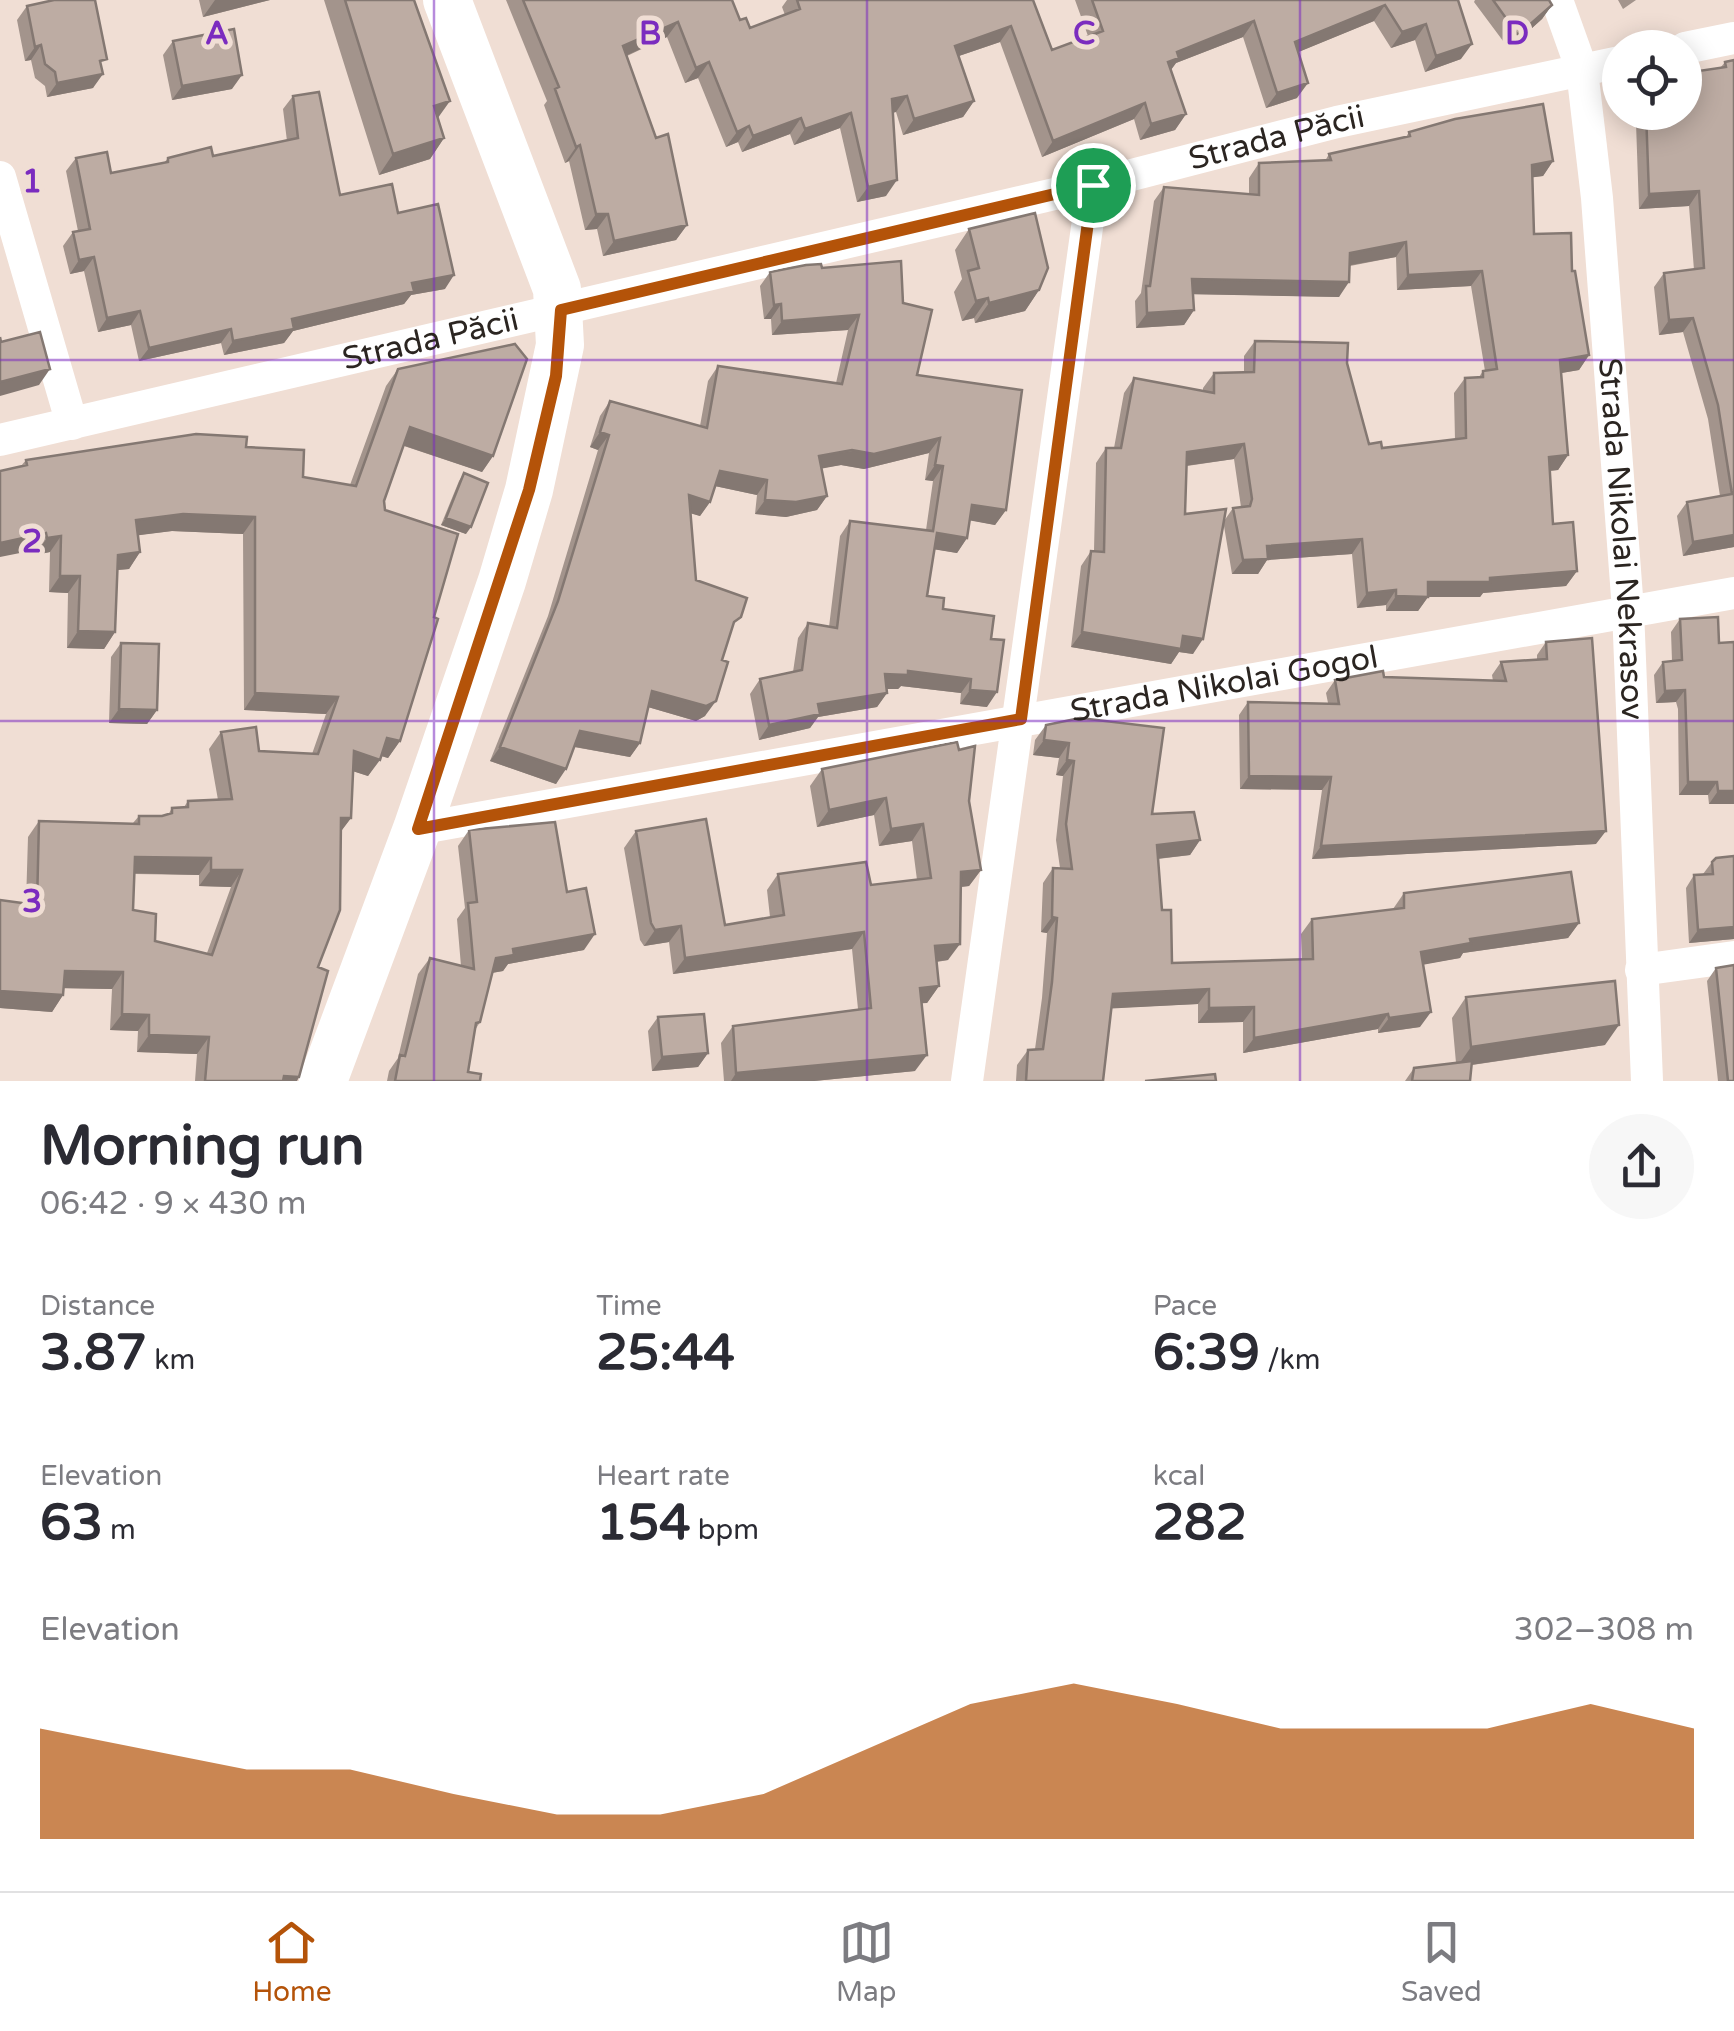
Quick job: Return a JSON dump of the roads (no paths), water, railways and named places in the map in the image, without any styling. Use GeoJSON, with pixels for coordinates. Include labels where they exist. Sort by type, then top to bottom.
{"type":"FeatureCollection","features":[{"type":"Feature","properties":{"kind":"main road"},"geometry":{"type":"LineString","coordinates":[[323,1081],[379,922],[418,829],[529,490],[556,376],[561,310],[447,0]]}},
{"type":"Feature","properties":{"kind":"street","name":"Strada Nikolai Nekrasov"},"geometry":{"type":"LineString","coordinates":[[1557,0],[1582,70],[1597,198],[1628,610],[1647,1081]]}},
{"type":"Feature","properties":{"kind":"street"},"geometry":{"type":"LineString","coordinates":[[1702,45],[1734,38]]}},
{"type":"Feature","properties":{"kind":"street","name":"Strada Păcii"},"geometry":{"type":"LineString","coordinates":[[0,440],[1093,185],[1336,122],[1602,66]]}},
{"type":"Feature","properties":{"kind":"street"},"geometry":{"type":"LineString","coordinates":[[0,176],[72,424]]}},
{"type":"Feature","properties":{"kind":"street"},"geometry":{"type":"LineString","coordinates":[[968,1081],[1093,185]]}},
{"type":"Feature","properties":{"kind":"street","name":"Strada Nikolai Gogol"},"geometry":{"type":"LineString","coordinates":[[418,829],[1734,593]]}},
{"type":"Feature","properties":{"kind":"street"},"geometry":{"type":"LineString","coordinates":[[1641,970],[1734,957]]}}]}
